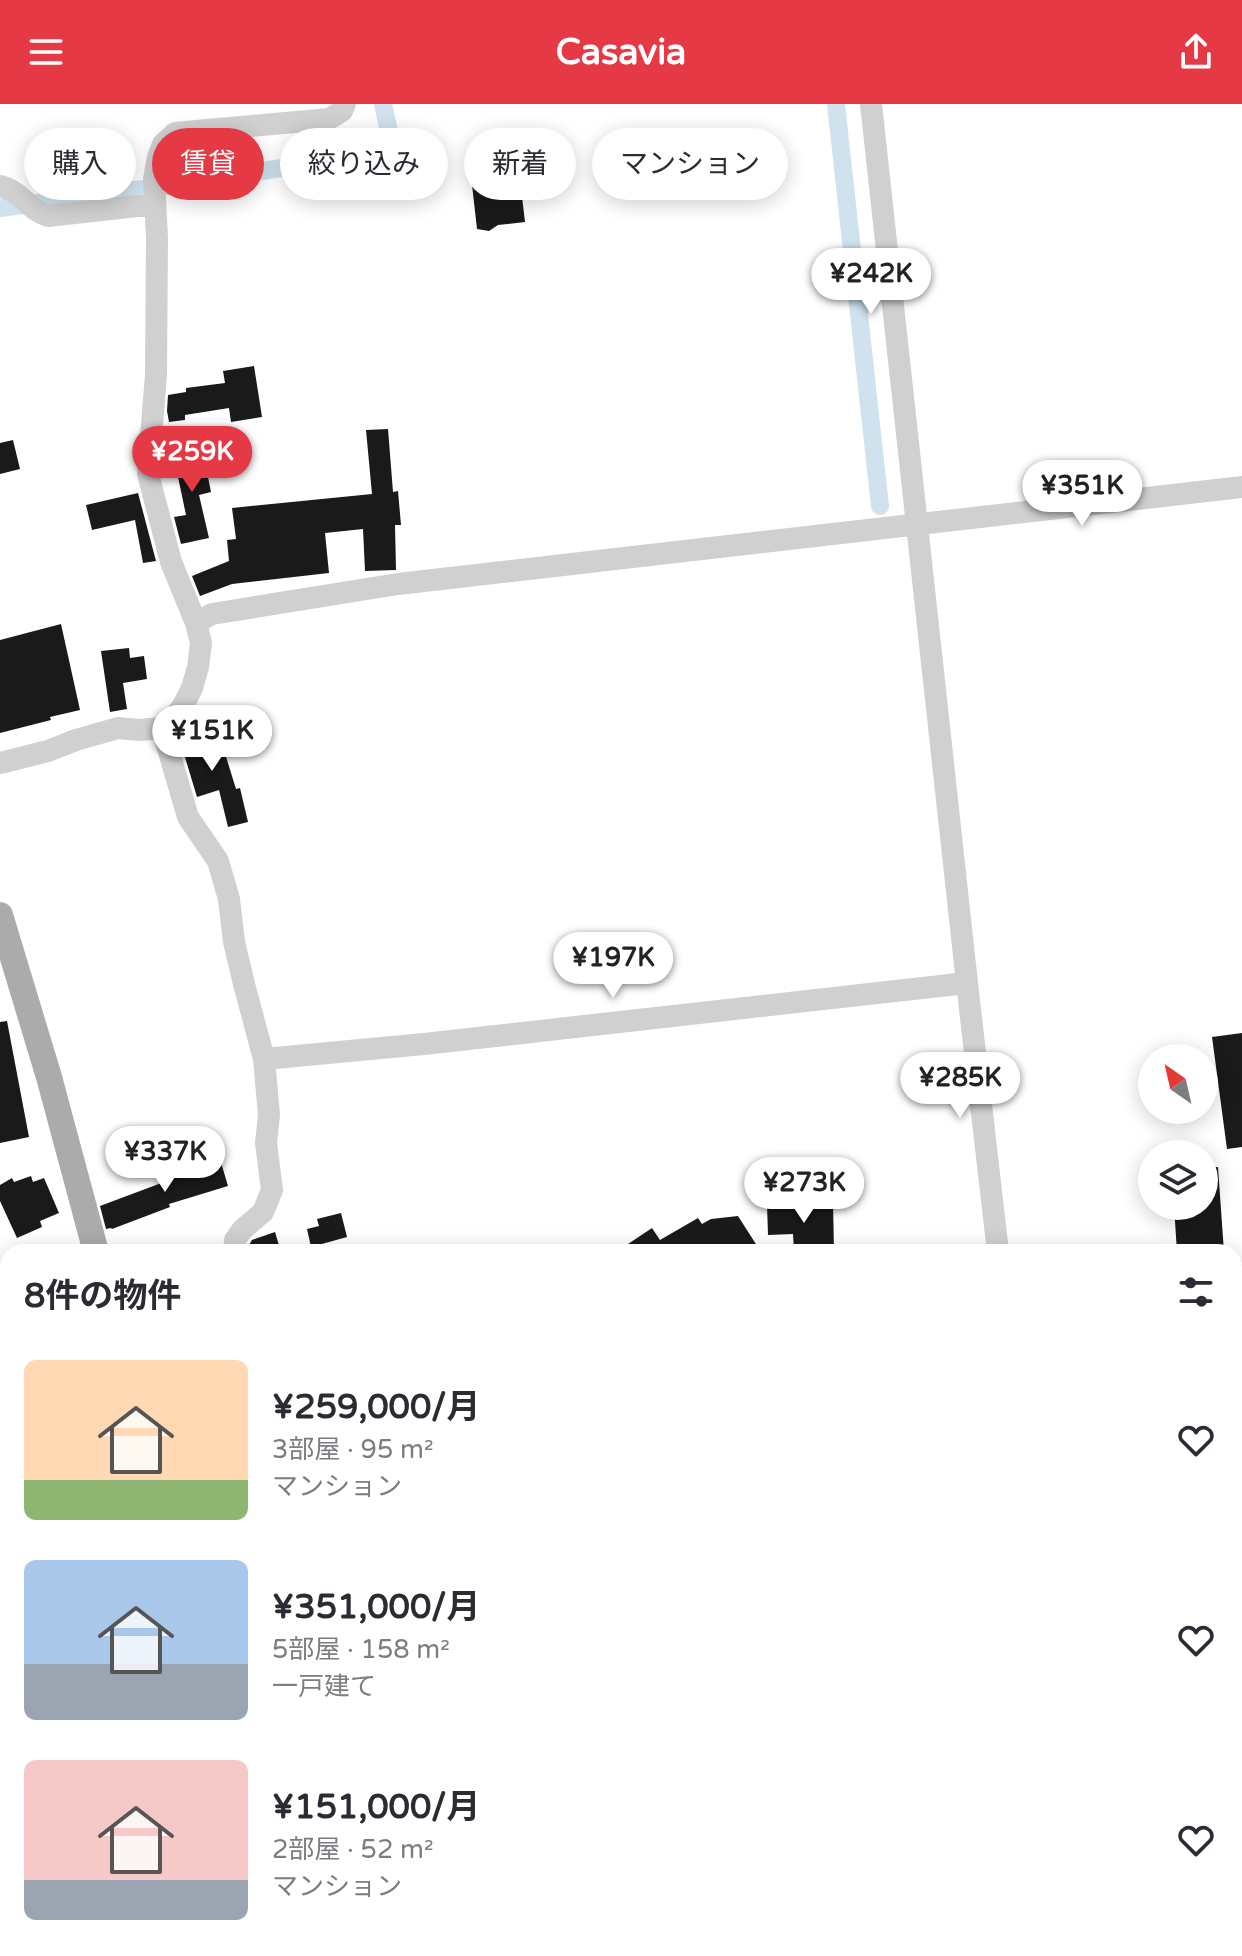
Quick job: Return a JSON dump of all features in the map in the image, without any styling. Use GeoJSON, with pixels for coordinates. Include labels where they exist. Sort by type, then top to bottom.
{"type":"FeatureCollection","features":[{"type":"Feature","properties":{"kind":"main road"},"geometry":{"type":"LineString","coordinates":[[1,920],[49,1077],[94,1244]]}},
{"type":"Feature","properties":{"kind":"street"},"geometry":{"type":"LineString","coordinates":[[230,128],[329,119],[342,111],[345,104]]}},
{"type":"Feature","properties":{"kind":"street"},"geometry":{"type":"LineString","coordinates":[[871,104],[997,1244]]}},
{"type":"Feature","properties":{"kind":"street"},"geometry":{"type":"LineString","coordinates":[[0,186],[28,202],[38,213],[48,216],[152,193]]}},
{"type":"Feature","properties":{"kind":"street"},"geometry":{"type":"LineString","coordinates":[[0,763],[118,728],[162,728],[173,720],[184,704],[198,667],[201,643],[196,623],[171,562],[148,474],[156,375],[154,200]]}},
{"type":"Feature","properties":{"kind":"street"},"geometry":{"type":"LineString","coordinates":[[196,623],[212,614],[398,584],[1242,487]]}},
{"type":"Feature","properties":{"kind":"street"},"geometry":{"type":"LineString","coordinates":[[162,728],[188,817],[221,870],[229,899],[234,942],[264,1059],[269,1115],[266,1143],[272,1190],[263,1212],[242,1230],[235,1244]]}},
{"type":"Feature","properties":{"kind":"street"},"geometry":{"type":"LineString","coordinates":[[264,1059],[967,983]]}},
{"type":"Feature","properties":{"kind":"building"},"geometry":{"type":"Polygon","coordinates":[[[474,200],[522,200],[525,222],[498,225],[489,231],[477,229],[474,200]]]}},
{"type":"Feature","properties":{"kind":"building"},"geometry":{"type":"Polygon","coordinates":[[[254,366],[262,417],[231,422],[229,408],[185,415],[185,420],[169,422],[168,395],[186,392],[186,388],[225,383],[223,371],[254,366]]]}},
{"type":"Feature","properties":{"kind":"building"},"geometry":{"type":"Polygon","coordinates":[[[388,429],[393,492],[398,491],[401,525],[395,525],[396,570],[365,571],[363,529],[325,533],[329,573],[232,584],[200,596],[192,576],[229,561],[227,540],[236,539],[232,508],[372,494],[366,430],[388,429]]]}},
{"type":"Feature","properties":{"kind":"building"},"geometry":{"type":"Polygon","coordinates":[[[13,440],[20,469],[0,474],[0,443],[13,440]]]}},
{"type":"Feature","properties":{"kind":"building"},"geometry":{"type":"Polygon","coordinates":[[[202,447],[211,492],[199,495],[209,538],[181,544],[174,517],[186,515],[173,453],[202,447]]]}},
{"type":"Feature","properties":{"kind":"building"},"geometry":{"type":"Polygon","coordinates":[[[138,493],[156,561],[143,563],[135,520],[92,530],[86,505],[138,493]]]}},
{"type":"Feature","properties":{"kind":"building"},"geometry":{"type":"Polygon","coordinates":[[[61,624],[80,710],[0,733],[0,640],[61,624]]]}},
{"type":"Feature","properties":{"kind":"building"},"geometry":{"type":"Polygon","coordinates":[[[129,648],[130,658],[144,656],[147,679],[123,683],[127,709],[110,712],[101,651],[129,648]]]}},
{"type":"Feature","properties":{"kind":"building"},"geometry":{"type":"Polygon","coordinates":[[[192,724],[196,738],[213,733],[218,748],[223,747],[236,789],[240,788],[248,822],[228,827],[219,790],[197,797],[178,734],[192,724]]]}},
{"type":"Feature","properties":{"kind":"building"},"geometry":{"type":"Polygon","coordinates":[[[7,1021],[29,1137],[0,1143],[0,1022],[7,1021]]]}},
{"type":"Feature","properties":{"kind":"building"},"geometry":{"type":"Polygon","coordinates":[[[1242,1033],[1242,1147],[1227,1149],[1218,1082],[1218,1044],[1213,1044],[1212,1037],[1242,1033]]]}},
{"type":"Feature","properties":{"kind":"building"},"geometry":{"type":"Polygon","coordinates":[[[220,1159],[228,1186],[169,1204],[170,1207],[106,1229],[100,1206],[172,1179],[170,1174],[220,1159]]]}},
{"type":"Feature","properties":{"kind":"building"},"geometry":{"type":"Polygon","coordinates":[[[1218,1167],[1223,1244],[1176,1244],[1175,1220],[1218,1220],[1218,1167]]]}},
{"type":"Feature","properties":{"kind":"building"},"geometry":{"type":"Polygon","coordinates":[[[31,1176],[33,1182],[44,1178],[59,1213],[40,1221],[42,1227],[17,1238],[0,1201],[0,1185],[12,1178],[14,1182],[31,1176]]]}},
{"type":"Feature","properties":{"kind":"building"},"geometry":{"type":"Polygon","coordinates":[[[833,1202],[834,1244],[794,1244],[793,1234],[768,1235],[767,1204],[833,1202]]]}},
{"type":"Feature","properties":{"kind":"building"},"geometry":{"type":"Polygon","coordinates":[[[341,1213],[347,1237],[310,1244],[307,1229],[319,1226],[317,1219],[341,1213]]]}},
{"type":"Feature","properties":{"kind":"building"},"geometry":{"type":"Polygon","coordinates":[[[738,1216],[756,1244],[628,1244],[652,1228],[660,1240],[698,1218],[702,1224],[711,1219],[738,1216]]]}},
{"type":"Feature","properties":{"kind":"building"},"geometry":{"type":"Polygon","coordinates":[[[275,1232],[279,1244],[250,1244],[252,1240],[275,1232]]]}},
{"type":"Feature","properties":{"kind":"waterway"},"geometry":{"type":"LineString","coordinates":[[0,208],[188,183],[393,150],[383,104]]}},
{"type":"Feature","properties":{"kind":"waterway"},"geometry":{"type":"LineString","coordinates":[[836,104],[880,506]]}}]}
